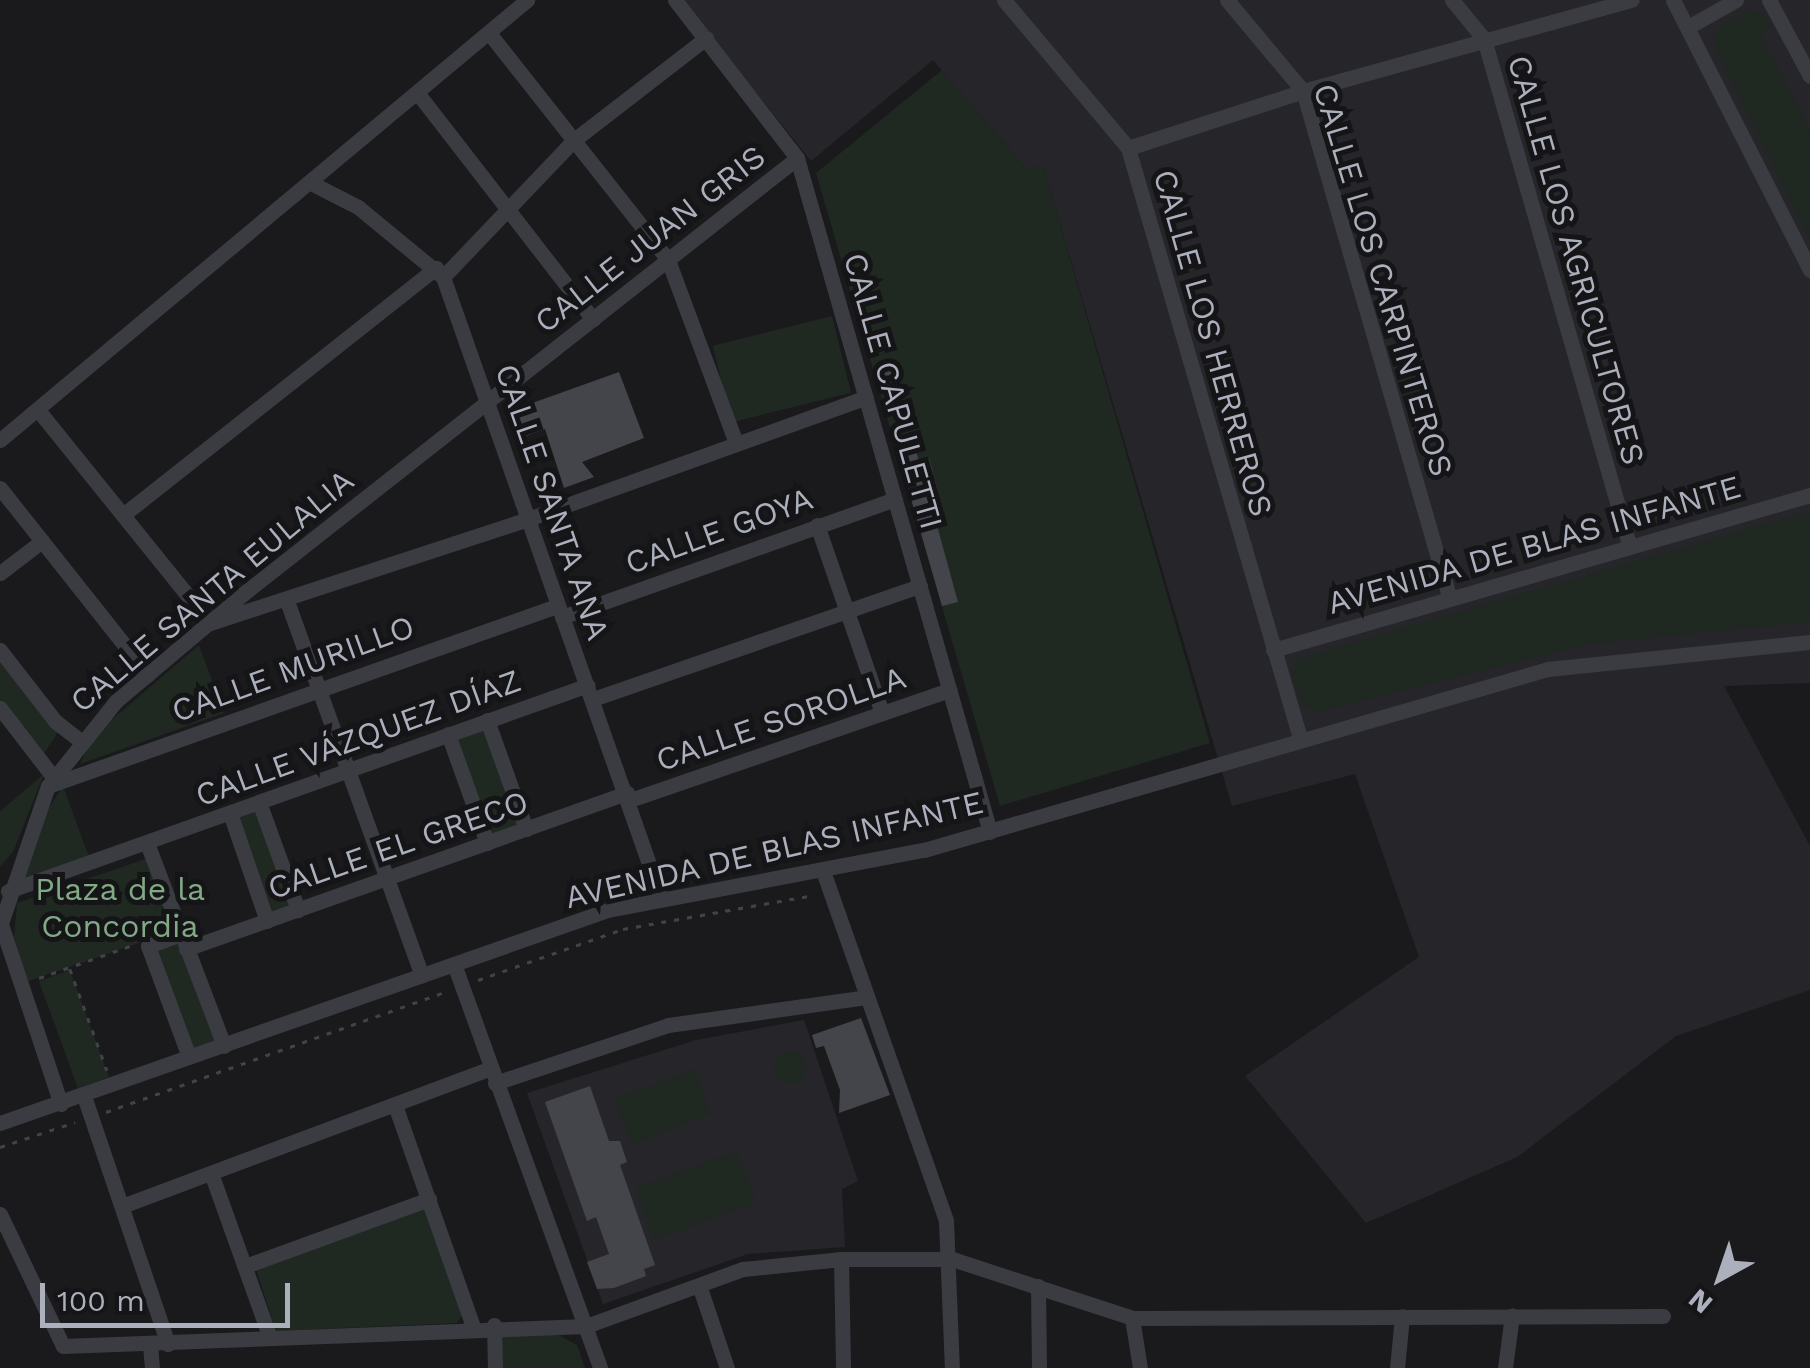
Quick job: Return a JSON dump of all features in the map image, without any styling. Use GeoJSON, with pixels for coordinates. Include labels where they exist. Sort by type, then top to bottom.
{"type":"FeatureCollection","features":[{"type":"Feature","properties":{"kind":"street"},"geometry":{"type":"LineString","coordinates":[[0,440],[313,184],[526,0]]}},
{"type":"Feature","properties":{"kind":"street","name":"CALLE CAPULETTI"},"geometry":{"type":"LineString","coordinates":[[676,0],[798,158],[990,832]]}},
{"type":"Feature","properties":{"kind":"street","name":"CALLE LOS HERREROS"},"geometry":{"type":"LineString","coordinates":[[1004,0],[1128,148],[1300,738]]}},
{"type":"Feature","properties":{"kind":"street","name":"CALLE LOS CARPINTEROS"},"geometry":{"type":"LineString","coordinates":[[1227,0],[1303,92],[1449,596]]}},
{"type":"Feature","properties":{"kind":"street","name":"CALLE LOS AGRICULTORES"},"geometry":{"type":"LineString","coordinates":[[1452,0],[1484,39],[1629,544]]}},
{"type":"Feature","properties":{"kind":"street"},"geometry":{"type":"LineString","coordinates":[[1128,148],[1303,92],[1632,0]]}},
{"type":"Feature","properties":{"kind":"street"},"geometry":{"type":"LineString","coordinates":[[1673,0],[1810,270]]}},
{"type":"Feature","properties":{"kind":"street"},"geometry":{"type":"LineString","coordinates":[[1688,27],[1736,0]]}},
{"type":"Feature","properties":{"kind":"street"},"geometry":{"type":"LineString","coordinates":[[1769,0],[1810,76]]}},
{"type":"Feature","properties":{"kind":"street"},"geometry":{"type":"LineString","coordinates":[[490,33],[668,260],[736,442]]}},
{"type":"Feature","properties":{"kind":"street"},"geometry":{"type":"LineString","coordinates":[[123,515],[439,272],[510,209],[574,140],[706,38]]}},
{"type":"Feature","properties":{"kind":"street"},"geometry":{"type":"LineString","coordinates":[[419,95],[594,319]]}},
{"type":"Feature","properties":{"kind":"street","name":"CALLE JUAN GRIS"},"geometry":{"type":"LineString","coordinates":[[488,400],[798,158]]}},
{"type":"Feature","properties":{"kind":"street"},"geometry":{"type":"LineString","coordinates":[[313,184],[358,207],[439,272]]}},
{"type":"Feature","properties":{"kind":"street","name":"CALLE SANTA ANA"},"geometry":{"type":"LineString","coordinates":[[439,272],[488,400],[661,898]]}},
{"type":"Feature","properties":{"kind":"street"},"geometry":{"type":"LineString","coordinates":[[38,410],[210,623],[528,519],[866,397]]}},
{"type":"Feature","properties":{"kind":"street","name":"CALLE SANTA EULALIA"},"geometry":{"type":"LineString","coordinates":[[1,922],[17,862],[51,782],[80,740],[210,623],[488,400]]}},
{"type":"Feature","properties":{"kind":"street"},"geometry":{"type":"LineString","coordinates":[[0,488],[148,675]]}},
{"type":"Feature","properties":{"kind":"street","name":"AVENIDA DE BLAS INFANTE"},"geometry":{"type":"LineString","coordinates":[[1273,650],[1629,544],[1810,495]]}},
{"type":"Feature","properties":{"kind":"street","name":"CALLE GOYA"},"geometry":{"type":"LineString","coordinates":[[560,611],[895,499]]}},
{"type":"Feature","properties":{"kind":"street"},"geometry":{"type":"LineString","coordinates":[[818,525],[882,712]]}},
{"type":"Feature","properties":{"kind":"street"},"geometry":{"type":"LineString","coordinates":[[0,574],[42,541]]}},
{"type":"Feature","properties":{"kind":"street","name":"CALLE VÁZQUEZ DÍAZ"},"geometry":{"type":"LineString","coordinates":[[8,891],[487,720],[848,613],[920,586]]}},
{"type":"Feature","properties":{"kind":"street"},"geometry":{"type":"LineString","coordinates":[[287,600],[422,975]]}},
{"type":"Feature","properties":{"kind":"street","name":"CALLE MURILLO"},"geometry":{"type":"LineString","coordinates":[[51,782],[318,688],[560,611]]}},
{"type":"Feature","properties":{"kind":"street","name":"AVENIDA DE BLAS INFANTE"},"geometry":{"type":"LineString","coordinates":[[0,1123],[581,918],[661,898],[823,871],[990,832],[1300,738],[1548,669],[1810,642]]}},
{"type":"Feature","properties":{"kind":"street"},"geometry":{"type":"LineString","coordinates":[[0,650],[55,721],[80,740]]}},
{"type":"Feature","properties":{"kind":"street","name":"CALLE SOROLLA"},"geometry":{"type":"LineString","coordinates":[[628,797],[950,690]]}},
{"type":"Feature","properties":{"kind":"street"},"geometry":{"type":"LineString","coordinates":[[0,708],[51,782]]}},
{"type":"Feature","properties":{"kind":"street"},"geometry":{"type":"LineString","coordinates":[[487,720],[526,830]]}},
{"type":"Feature","properties":{"kind":"street"},"geometry":{"type":"LineString","coordinates":[[448,734],[487,843]]}},
{"type":"Feature","properties":{"kind":"street","name":"CALLE EL GRECO"},"geometry":{"type":"LineString","coordinates":[[184,942],[267,921],[628,797]]}},
{"type":"Feature","properties":{"kind":"street"},"geometry":{"type":"LineString","coordinates":[[259,802],[298,910]]}},
{"type":"Feature","properties":{"kind":"street"},"geometry":{"type":"LineString","coordinates":[[230,813],[267,921]]}},
{"type":"Feature","properties":{"kind":"street"},"geometry":{"type":"LineString","coordinates":[[148,842],[224,1046]]}},
{"type":"Feature","properties":{"kind":"street"},"geometry":{"type":"LineString","coordinates":[[0,873],[17,862]]}},
{"type":"Feature","properties":{"kind":"street"},"geometry":{"type":"LineString","coordinates":[[823,871],[946,1221],[952,1259],[952,1368]]}},
{"type":"Feature","properties":{"kind":"street"},"geometry":{"type":"LineString","coordinates":[[1,922],[61,1104]]}},
{"type":"Feature","properties":{"kind":"street"},"geometry":{"type":"LineString","coordinates":[[184,942],[148,946],[189,1058]]}},
{"type":"Feature","properties":{"kind":"street"},"geometry":{"type":"LineString","coordinates":[[454,964],[600,1368]]}},
{"type":"Feature","properties":{"kind":"street"},"geometry":{"type":"LineString","coordinates":[[122,1206],[396,1108],[655,1028],[866,997]]}},
{"type":"Feature","properties":{"kind":"street"},"geometry":{"type":"LineString","coordinates":[[84,1096],[168,1344]]}},
{"type":"Feature","properties":{"kind":"street"},"geometry":{"type":"LineString","coordinates":[[396,1108],[473,1327]]}},
{"type":"Feature","properties":{"kind":"street"},"geometry":{"type":"LineString","coordinates":[[212,1173],[270,1338]]}},
{"type":"Feature","properties":{"kind":"street"},"geometry":{"type":"LineString","coordinates":[[244,1266],[429,1199]]}},
{"type":"Feature","properties":{"kind":"street"},"geometry":{"type":"LineString","coordinates":[[0,1214],[63,1346],[150,1345],[494,1325],[586,1326],[743,1269],[841,1258],[952,1259],[1132,1318],[1663,1316]]}},
{"type":"Feature","properties":{"kind":"street"},"geometry":{"type":"LineString","coordinates":[[841,1258],[843,1368]]}},
{"type":"Feature","properties":{"kind":"street"},"geometry":{"type":"LineString","coordinates":[[699,1285],[727,1368]]}},
{"type":"Feature","properties":{"kind":"street"},"geometry":{"type":"LineString","coordinates":[[1038,1286],[1039,1368]]}},
{"type":"Feature","properties":{"kind":"street"},"geometry":{"type":"LineString","coordinates":[[1397,1368],[1402,1316]]}},
{"type":"Feature","properties":{"kind":"street"},"geometry":{"type":"LineString","coordinates":[[1505,1368],[1512,1316]]}},
{"type":"Feature","properties":{"kind":"street"},"geometry":{"type":"LineString","coordinates":[[1132,1318],[1140,1368]]}},
{"type":"Feature","properties":{"kind":"street"},"geometry":{"type":"LineString","coordinates":[[494,1325],[495,1368]]}},
{"type":"Feature","properties":{"kind":"street"},"geometry":{"type":"LineString","coordinates":[[150,1345],[152,1368]]}},
{"type":"Feature","properties":{"kind":"path"},"geometry":{"type":"LineString","coordinates":[[0,1147],[622,928],[830,892]]}},
{"type":"Feature","properties":{"kind":"path"},"geometry":{"type":"LineString","coordinates":[[19,985],[139,943]]}},
{"type":"Feature","properties":{"kind":"path"},"geometry":{"type":"LineString","coordinates":[[70,967],[112,1086]]}},
{"type":"Feature","properties":{"kind":"shaded area"},"geometry":{"type":"Polygon","coordinates":[[[682,0],[1810,0],[1810,683],[1724,686],[1810,846],[1810,990],[1676,1036],[1517,1157],[1366,1223],[1245,1076],[1419,957],[1355,774],[1232,806],[1043,166],[1026,169],[933,60],[811,161],[682,0]]]}},
{"type":"Feature","properties":{"kind":"shaded area"},"geometry":{"type":"Polygon","coordinates":[[[804,1020],[858,1181],[842,1189],[845,1247],[748,1254],[603,1304],[527,1093],[696,1040],[804,1020]]]}},
{"type":"Feature","properties":{"kind":"green space"},"geometry":{"type":"Polygon","coordinates":[[[1749,9],[1763,14],[1771,27],[1760,34],[1810,129],[1810,241],[1715,48],[1714,30],[1749,9]]]}},
{"type":"Feature","properties":{"kind":"green space"},"geometry":{"type":"Polygon","coordinates":[[[942,70],[1026,169],[1043,165],[1210,743],[1000,806],[816,173],[942,70]]]}},
{"type":"Feature","properties":{"kind":"green space"},"geometry":{"type":"Polygon","coordinates":[[[832,316],[851,393],[732,422],[713,346],[832,316]]]}},
{"type":"Feature","properties":{"kind":"green space"},"geometry":{"type":"Polygon","coordinates":[[[1810,511],[1810,622],[1587,644],[1318,712],[1301,704],[1290,671],[1300,658],[1810,511]]]}},
{"type":"Feature","properties":{"kind":"green space"},"geometry":{"type":"Polygon","coordinates":[[[199,645],[224,713],[80,764],[93,736],[199,645]]]}},
{"type":"Feature","properties":{"kind":"green space"},"geometry":{"type":"Polygon","coordinates":[[[0,655],[60,729],[42,757],[0,703],[0,655]]]}},
{"type":"Feature","properties":{"kind":"green space"},"geometry":{"type":"Polygon","coordinates":[[[485,730],[520,826],[491,836],[456,741],[485,730]]]}},
{"type":"Feature","properties":{"kind":"green space"},"geometry":{"type":"Polygon","coordinates":[[[44,774],[13,852],[0,867],[0,811],[44,774]]]}},
{"type":"Feature","properties":{"kind":"green space"},"geometry":{"type":"Polygon","coordinates":[[[63,786],[89,857],[25,879],[22,870],[42,819],[63,786]]]}},
{"type":"Feature","properties":{"kind":"green space"},"geometry":{"type":"Polygon","coordinates":[[[257,807],[294,908],[271,917],[234,815],[257,807]]]}},
{"type":"Feature","properties":{"kind":"green space","name":"Plaza de la Concordia"},"geometry":{"type":"Polygon","coordinates":[[[148,858],[174,931],[26,982],[14,936],[17,903],[148,858]]]}},
{"type":"Feature","properties":{"kind":"green space"},"geometry":{"type":"Polygon","coordinates":[[[178,939],[217,1042],[191,1052],[152,949],[178,939]]]}},
{"type":"Feature","properties":{"kind":"green space"},"geometry":{"type":"Polygon","coordinates":[[[70,970],[109,1077],[78,1088],[39,981],[70,970]]]}},
{"type":"Feature","properties":{"kind":"green space"},"geometry":{"type":"Polygon","coordinates":[[[790,1051],[801,1056],[806,1067],[801,1078],[790,1083],[779,1078],[774,1067],[779,1056],[790,1051]]]}},
{"type":"Feature","properties":{"kind":"green space"},"geometry":{"type":"Polygon","coordinates":[[[694,1069],[711,1114],[632,1144],[615,1099],[694,1069]]]}},
{"type":"Feature","properties":{"kind":"green space"},"geometry":{"type":"Polygon","coordinates":[[[737,1151],[756,1203],[653,1240],[635,1188],[737,1151]]]}},
{"type":"Feature","properties":{"kind":"green space"},"geometry":{"type":"Polygon","coordinates":[[[419,1207],[429,1211],[464,1312],[457,1323],[276,1331],[256,1269],[419,1207]]]}},
{"type":"Feature","properties":{"kind":"green space"},"geometry":{"type":"Polygon","coordinates":[[[557,1334],[577,1345],[585,1368],[502,1368],[502,1335],[557,1334]]]}},
{"type":"Feature","properties":{"kind":"building"},"geometry":{"type":"Polygon","coordinates":[[[892,363],[903,396],[890,400],[880,367],[892,363]]]}},
{"type":"Feature","properties":{"kind":"building"},"geometry":{"type":"Polygon","coordinates":[[[619,372],[644,438],[582,462],[594,477],[564,488],[545,429],[518,439],[507,412],[619,372]]]}},
{"type":"Feature","properties":{"kind":"building"},"geometry":{"type":"Polygon","coordinates":[[[916,451],[919,461],[929,458],[940,498],[930,500],[958,602],[942,606],[899,457],[916,451]]]}},
{"type":"Feature","properties":{"kind":"building"},"geometry":{"type":"Polygon","coordinates":[[[861,1018],[890,1095],[839,1113],[840,1090],[824,1046],[816,1048],[812,1035],[861,1018]]]}},
{"type":"Feature","properties":{"kind":"building"},"geometry":{"type":"Polygon","coordinates":[[[590,1086],[609,1141],[620,1141],[627,1162],[620,1165],[655,1265],[644,1269],[646,1276],[614,1288],[597,1289],[587,1262],[609,1254],[596,1217],[587,1221],[545,1102],[590,1086]]]}}]}
